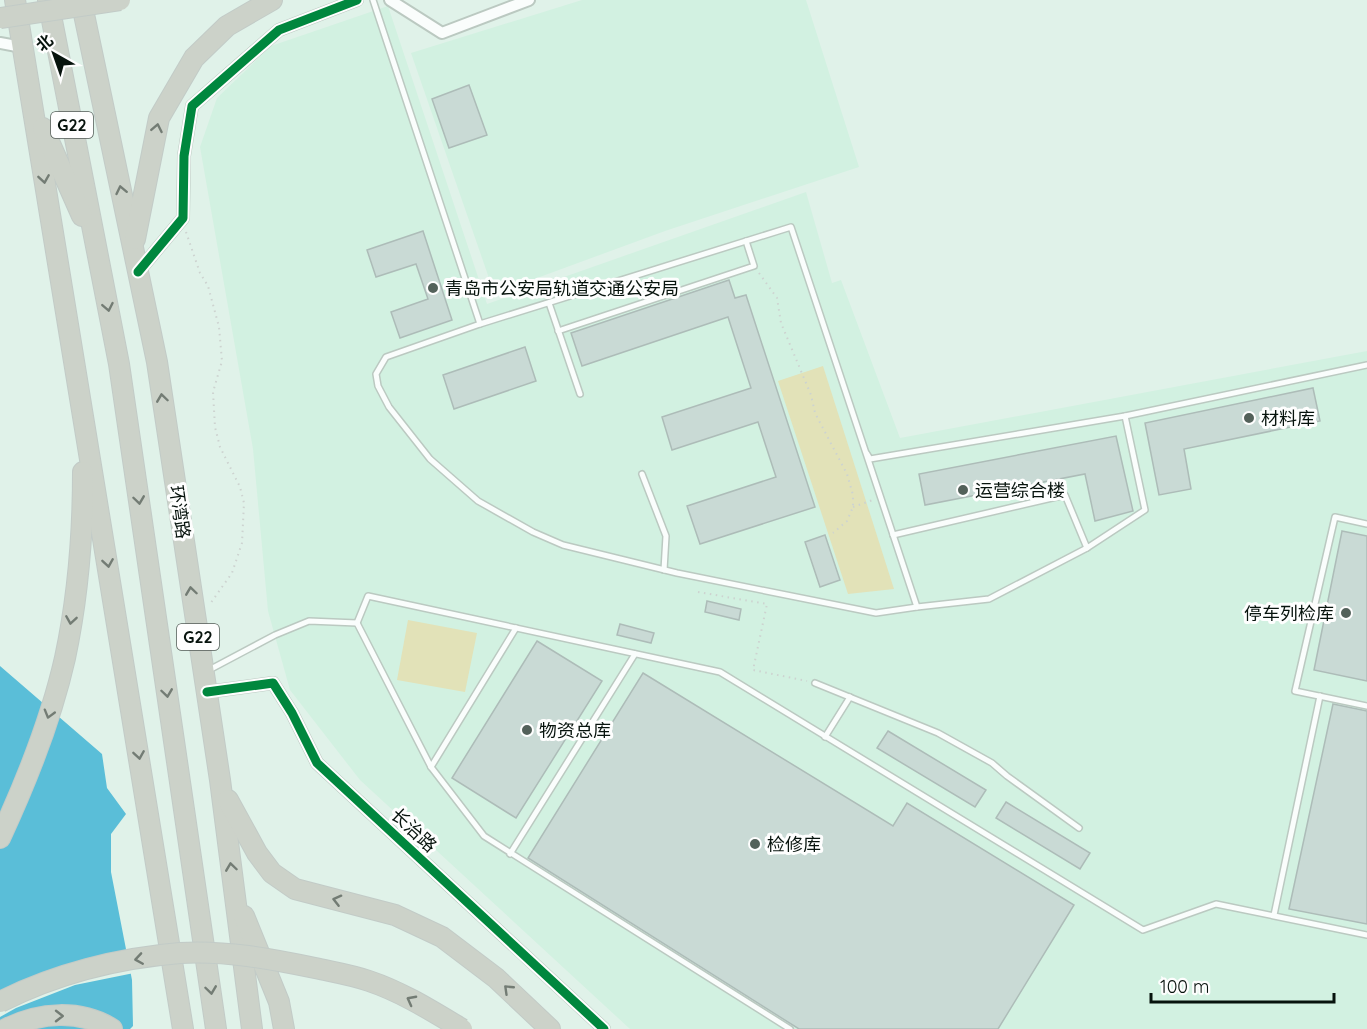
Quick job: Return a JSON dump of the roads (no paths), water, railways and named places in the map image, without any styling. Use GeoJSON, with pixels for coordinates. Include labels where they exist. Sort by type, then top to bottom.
{"type":"FeatureCollection","features":[{"type":"Feature","properties":{"kind":"highway"},"geometry":{"type":"LineString","coordinates":[[15,0],[183,1029]]}},
{"type":"Feature","properties":{"kind":"highway","name":"G22"},"geometry":{"type":"LineString","coordinates":[[48,0],[119,364],[216,1029]]}},
{"type":"Feature","properties":{"kind":"highway","name":"环湾路"},"geometry":{"type":"LineString","coordinates":[[81,0],[157,362],[220,780],[252,1029]]}},
{"type":"Feature","properties":{"kind":"highway"},"geometry":{"type":"LineString","coordinates":[[0,18],[120,0]]}},
{"type":"Feature","properties":{"kind":"highway"},"geometry":{"type":"LineString","coordinates":[[133,248],[159,118],[194,58],[227,26],[272,0]]}},
{"type":"Feature","properties":{"kind":"highway"},"geometry":{"type":"LineString","coordinates":[[31,101],[97,250]]}},
{"type":"Feature","properties":{"kind":"highway"},"geometry":{"type":"LineString","coordinates":[[0,838],[22,789],[47,722],[65,657],[83,524],[84,415]]}},
{"type":"Feature","properties":{"kind":"highway"},"geometry":{"type":"LineString","coordinates":[[220,780],[234,813],[257,853],[273,873],[296,890],[395,915],[442,937],[496,978],[550,1029]]}},
{"type":"Feature","properties":{"kind":"highway"},"geometry":{"type":"LineString","coordinates":[[235,893],[279,1002],[284,1029]]}},
{"type":"Feature","properties":{"kind":"highway"},"geometry":{"type":"LineString","coordinates":[[0,1002],[46,982],[91,968],[181,953],[217,954],[291,963],[368,980],[409,998],[462,1029]]}},
{"type":"Feature","properties":{"kind":"highway"},"geometry":{"type":"LineString","coordinates":[[6,1029],[23,1020],[53,1015],[79,1016],[105,1024],[112,1029]]}},
{"type":"Feature","properties":{"kind":"street"},"geometry":{"type":"LineString","coordinates":[[138,272],[183,218],[184,156],[192,106],[279,30],[357,0]]}},
{"type":"Feature","properties":{"kind":"street"},"geometry":{"type":"LineString","coordinates":[[390,0],[442,33],[530,0]]}},
{"type":"Feature","properties":{"kind":"street"},"geometry":{"type":"LineString","coordinates":[[0,43],[22,47]]}},
{"type":"Feature","properties":{"kind":"street","name":"长治路"},"geometry":{"type":"LineString","coordinates":[[207,692],[273,683],[292,713],[317,763],[604,1029]]}},
{"type":"Feature","properties":{"kind":"lane"},"geometry":{"type":"LineString","coordinates":[[373,0],[480,324]]}},
{"type":"Feature","properties":{"kind":"lane"},"geometry":{"type":"LineString","coordinates":[[917,607],[791,227],[480,324],[386,357],[376,374],[378,386],[389,406],[430,459],[478,501],[533,531],[563,545],[664,570],[876,613],[989,599],[1087,548],[1144,510],[1125,416]]}},
{"type":"Feature","properties":{"kind":"lane"},"geometry":{"type":"LineString","coordinates":[[558,331],[754,267],[746,241]]}},
{"type":"Feature","properties":{"kind":"lane"},"geometry":{"type":"LineString","coordinates":[[549,303],[580,394]]}},
{"type":"Feature","properties":{"kind":"lane"},"geometry":{"type":"LineString","coordinates":[[866,451],[870,459],[1125,416],[1367,365]]}},
{"type":"Feature","properties":{"kind":"lane"},"geometry":{"type":"LineString","coordinates":[[642,474],[666,536],[664,570]]}},
{"type":"Feature","properties":{"kind":"lane"},"geometry":{"type":"LineString","coordinates":[[893,535],[1065,495],[1087,548]]}},
{"type":"Feature","properties":{"kind":"lane"},"geometry":{"type":"LineString","coordinates":[[1367,524],[1335,517],[1295,691],[1367,706]]}},
{"type":"Feature","properties":{"kind":"lane"},"geometry":{"type":"LineString","coordinates":[[790,1029],[484,836],[431,767],[357,623],[368,596],[720,672],[1143,930],[1216,904],[1367,935]]}},
{"type":"Feature","properties":{"kind":"lane"},"geometry":{"type":"LineString","coordinates":[[204,672],[275,635],[309,621],[357,623]]}},
{"type":"Feature","properties":{"kind":"lane"},"geometry":{"type":"LineString","coordinates":[[431,767],[516,628]]}},
{"type":"Feature","properties":{"kind":"lane"},"geometry":{"type":"LineString","coordinates":[[510,854],[635,654]]}},
{"type":"Feature","properties":{"kind":"lane"},"geometry":{"type":"LineString","coordinates":[[815,682],[938,734],[992,763],[1079,828]]}},
{"type":"Feature","properties":{"kind":"lane"},"geometry":{"type":"LineString","coordinates":[[1274,915],[1320,696]]}},
{"type":"Feature","properties":{"kind":"lane"},"geometry":{"type":"LineString","coordinates":[[825,737],[850,698]]}},
{"type":"Feature","properties":{"kind":"water"},"geometry":{"type":"Polygon","coordinates":[[[0,666],[102,754],[107,788],[126,814],[111,834],[111,872],[132,980],[133,1026],[130,1029],[0,1029],[0,666]]]}},
{"type":"Feature","properties":{"kind":"place","name":"青岛市公安局轨道交通公安局"},"geometry":{"type":"Point","coordinates":[433,288]}},
{"type":"Feature","properties":{"kind":"place","name":"材料库"},"geometry":{"type":"Point","coordinates":[1249,418]}},
{"type":"Feature","properties":{"kind":"place","name":"运营综合楼"},"geometry":{"type":"Point","coordinates":[963,490]}},
{"type":"Feature","properties":{"kind":"place","name":"停车列检库"},"geometry":{"type":"Point","coordinates":[1346,613]}},
{"type":"Feature","properties":{"kind":"place","name":"物资总库"},"geometry":{"type":"Point","coordinates":[527,730]}},
{"type":"Feature","properties":{"kind":"place","name":"检修库"},"geometry":{"type":"Point","coordinates":[755,844]}}]}
